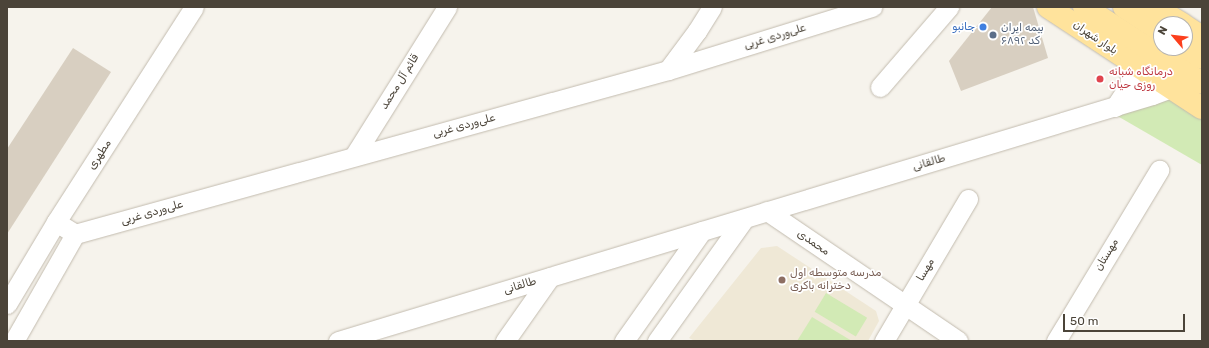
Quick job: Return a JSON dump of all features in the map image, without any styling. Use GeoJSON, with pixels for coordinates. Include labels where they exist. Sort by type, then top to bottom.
{"type":"FeatureCollection","features":[{"type":"Feature","properties":{"kind":"main road","name":"بلوار شهران"},"geometry":{"type":"LineString","coordinates":[[1048,7],[1202,108]]}},
{"type":"Feature","properties":{"kind":"main road","name":"بلوار شهران"},"geometry":{"type":"LineString","coordinates":[[1084,7],[1202,83]]}},
{"type":"Feature","properties":{"kind":"main road"},"geometry":{"type":"LineString","coordinates":[[1124,7],[1153,26]]}},
{"type":"Feature","properties":{"kind":"main road"},"geometry":{"type":"LineString","coordinates":[[1154,7],[1169,16]]}},
{"type":"Feature","properties":{"kind":"main road"},"geometry":{"type":"LineString","coordinates":[[1193,31],[1202,37]]}},
{"type":"Feature","properties":{"kind":"main road"},"geometry":{"type":"LineString","coordinates":[[1193,52],[1202,58]]}},
{"type":"Feature","properties":{"kind":"street","name":"مطهری"},"geometry":{"type":"LineString","coordinates":[[7,304],[56,222],[194,7]]}},
{"type":"Feature","properties":{"kind":"street","name":"قائم آل محمد"},"geometry":{"type":"LineString","coordinates":[[354,156],[447,7]]}},
{"type":"Feature","properties":{"kind":"street"},"geometry":{"type":"LineString","coordinates":[[668,70],[697,31],[712,7]]}},
{"type":"Feature","properties":{"kind":"street","name":"علی‌وردی غربی"},"geometry":{"type":"LineString","coordinates":[[76,234],[668,70],[872,7]]}},
{"type":"Feature","properties":{"kind":"street"},"geometry":{"type":"LineString","coordinates":[[880,87],[943,9]]}},
{"type":"Feature","properties":{"kind":"street"},"geometry":{"type":"LineString","coordinates":[[697,31],[714,56]]}},
{"type":"Feature","properties":{"kind":"street"},"geometry":{"type":"LineString","coordinates":[[1115,106],[1130,84],[1129,61]]}},
{"type":"Feature","properties":{"kind":"street","name":"طالقانی"},"geometry":{"type":"LineString","coordinates":[[338,341],[744,219],[1171,88]]}},
{"type":"Feature","properties":{"kind":"street","name":"مهستان"},"geometry":{"type":"LineString","coordinates":[[1056,341],[1159,170]]}},
{"type":"Feature","properties":{"kind":"street","name":"مهسا"},"geometry":{"type":"LineString","coordinates":[[884,341],[968,199]]}},
{"type":"Feature","properties":{"kind":"street","name":"محمدی"},"geometry":{"type":"LineString","coordinates":[[767,212],[958,341]]}},
{"type":"Feature","properties":{"kind":"street"},"geometry":{"type":"LineString","coordinates":[[657,341],[744,219]]}},
{"type":"Feature","properties":{"kind":"street"},"geometry":{"type":"LineString","coordinates":[[14,341],[76,234],[56,222]]}},
{"type":"Feature","properties":{"kind":"street"},"geometry":{"type":"LineString","coordinates":[[624,341],[702,231]]}},
{"type":"Feature","properties":{"kind":"street"},"geometry":{"type":"LineString","coordinates":[[505,341],[550,277]]}},
{"type":"Feature","properties":{"kind":"shaded area","name":"مدرسه متوسطه اول دخترانه باکری"},"geometry":{"type":"Polygon","coordinates":[[[777,246],[876,311],[879,321],[868,341],[695,341],[689,338],[761,248],[777,246]]]}},
{"type":"Feature","properties":{"kind":"green space"},"geometry":{"type":"Polygon","coordinates":[[[1166,99],[1177,100],[1202,115],[1202,165],[1114,114],[1166,99]]]}},
{"type":"Feature","properties":{"kind":"green space"},"geometry":{"type":"Polygon","coordinates":[[[826,293],[867,318],[856,337],[815,312],[826,293]]]}},
{"type":"Feature","properties":{"kind":"green space"},"geometry":{"type":"Polygon","coordinates":[[[812,317],[852,341],[797,341],[812,317]]]}},
{"type":"Feature","properties":{"kind":"building"},"geometry":{"type":"Polygon","coordinates":[[[992,7],[1033,7],[1048,58],[961,91],[949,61],[992,7]]]}},
{"type":"Feature","properties":{"kind":"building"},"geometry":{"type":"Polygon","coordinates":[[[73,48],[111,72],[7,234],[7,149],[73,48]]]}},
{"type":"Feature","properties":{"kind":"place","name":"جانبو"},"geometry":{"type":"Point","coordinates":[983,27]}},
{"type":"Feature","properties":{"kind":"place","name":"بیمه ایران کد ۶۸۹۲"},"geometry":{"type":"Point","coordinates":[993,35]}},
{"type":"Feature","properties":{"kind":"place","name":"درمانگاه شبانه روزی حیان"},"geometry":{"type":"Point","coordinates":[1100,79]}},
{"type":"Feature","properties":{"kind":"place","name":"مدرسه متوسطه اول دخترانه باکری"},"geometry":{"type":"Point","coordinates":[782,280]}}]}
